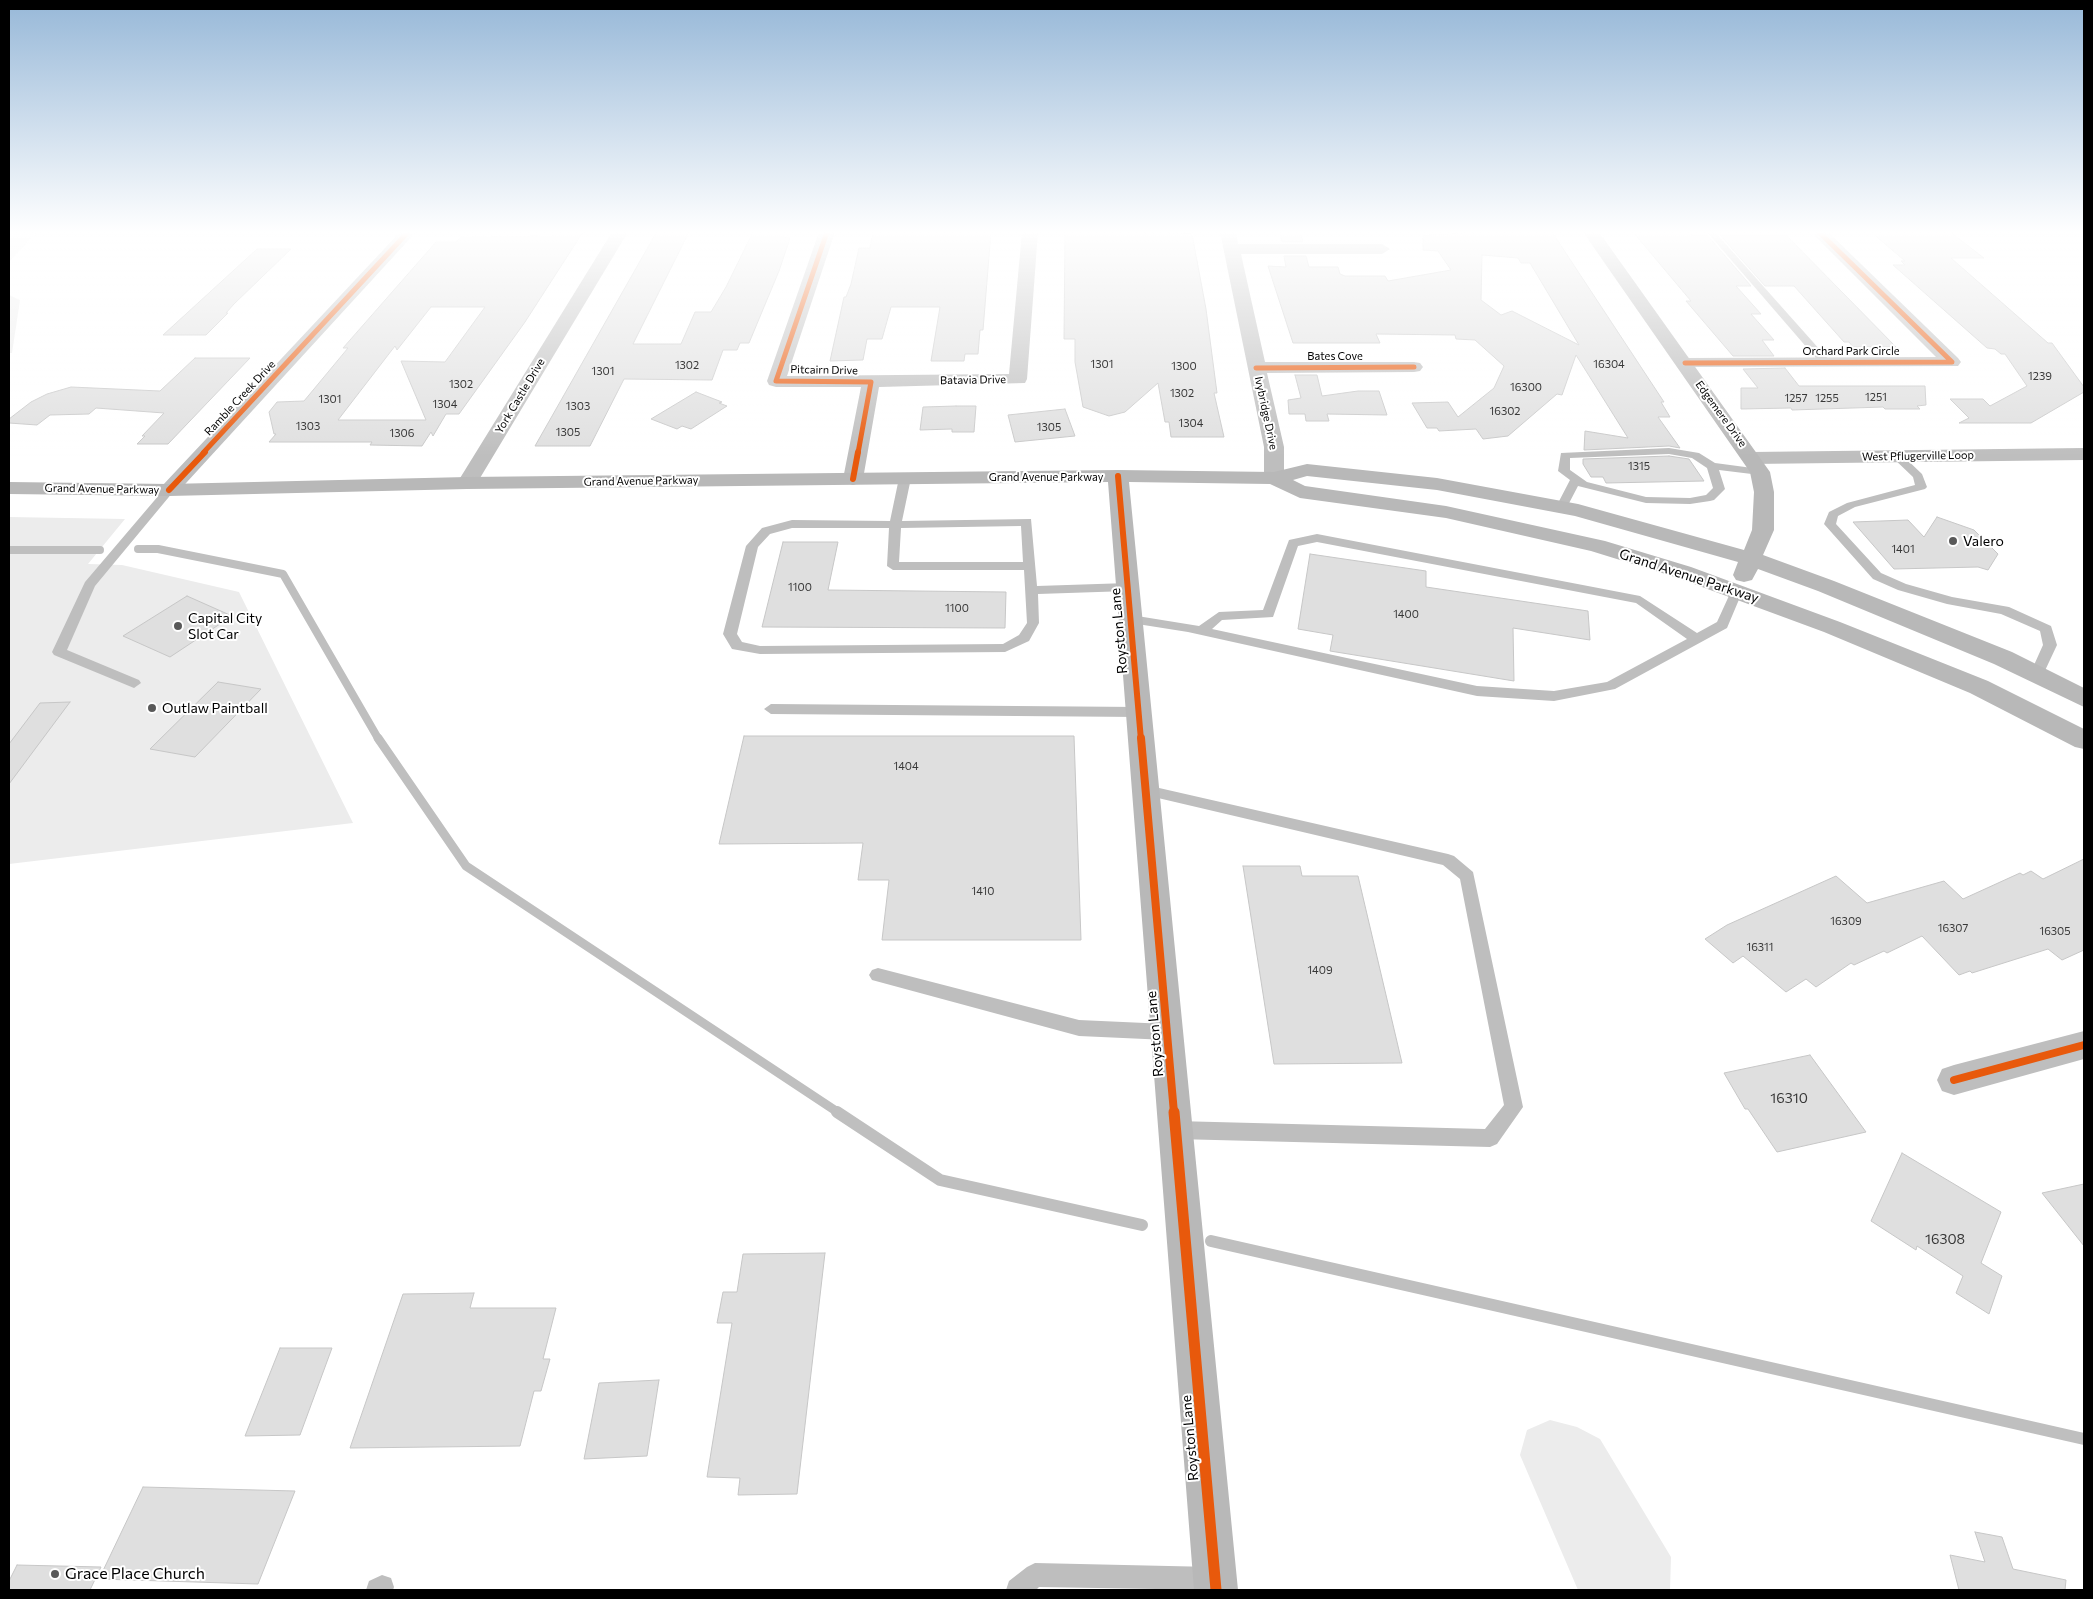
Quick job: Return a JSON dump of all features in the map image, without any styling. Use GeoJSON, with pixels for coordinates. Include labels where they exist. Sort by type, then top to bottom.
{"type":"FeatureCollection","features":[{"type":"Feature","properties":{"kind":"main road","name":"Edgemere Drive"},"geometry":{"type":"LineString","coordinates":[[1644,307],[1756,465],[1764,492],[1763,530],[1752,559],[1736,590]]}},
{"type":"Feature","properties":{"kind":"main road","name":"Grand Avenue Parkway"},"geometry":{"type":"LineString","coordinates":[[9,488],[169,490],[467,483],[905,478],[1118,476],[1274,478],[1307,470],[1364,475],[1437,484],[1562,507],[1752,559],[1930,627],[2037,674],[2084,698]]}},
{"type":"Feature","properties":{"kind":"main road","name":"Royston Lane"},"geometry":{"type":"LineString","coordinates":[[1118,476],[1215,1584]]}},
{"type":"Feature","properties":{"kind":"main road","name":"Grand Avenue Parkway"},"geometry":{"type":"LineString","coordinates":[[1274,478],[1300,492],[1446,512],[1597,546],[1736,590],[1979,686],[2084,740]]}},
{"type":"Feature","properties":{"kind":"street","name":"Ramble Creek Drive"},"geometry":{"type":"LineString","coordinates":[[169,490],[339,307]]}},
{"type":"Feature","properties":{"kind":"street","name":"York Castle Drive"},"geometry":{"type":"LineString","coordinates":[[467,483],[575,307]]}},
{"type":"Feature","properties":{"kind":"street","name":"Pitcairn Drive"},"geometry":{"type":"LineString","coordinates":[[801,307],[776,381],[871,382],[853,479]]}},
{"type":"Feature","properties":{"kind":"street","name":"Batavia Drive"},"geometry":{"type":"LineString","coordinates":[[871,382],[1018,379],[1024,307]]}},
{"type":"Feature","properties":{"kind":"street","name":"Ivybridge Drive"},"geometry":{"type":"LineString","coordinates":[[1243,307],[1274,447],[1274,478]]}},
{"type":"Feature","properties":{"kind":"street","name":"Orchard Park Circle"},"geometry":{"type":"LineString","coordinates":[[1684,363],[1952,362],[1895,307]]}},
{"type":"Feature","properties":{"kind":"street","name":"Bates Cove"},"geometry":{"type":"LineString","coordinates":[[1256,368],[1414,367]]}},
{"type":"Feature","properties":{"kind":"street","name":"West Pflugerville Loop"},"geometry":{"type":"LineString","coordinates":[[1756,465],[1897,456],[2084,454]]}},
{"type":"Feature","properties":{"kind":"street"},"geometry":{"type":"LineString","coordinates":[[1954,1080],[2084,1044]]}},
{"type":"Feature","properties":{"kind":"lane"},"geometry":{"type":"LineString","coordinates":[[1776,307],[1825,362]]}},
{"type":"Feature","properties":{"kind":"lane"},"geometry":{"type":"LineString","coordinates":[[1712,466],[1719,489],[1710,498],[1690,501],[1646,500],[1583,484],[1564,471],[1565,455],[1669,451],[1695,455],[1712,466],[1756,465]]}},
{"type":"Feature","properties":{"kind":"lane"},"geometry":{"type":"LineString","coordinates":[[1897,456],[1918,476],[1921,486],[1851,504],[1833,514],[1830,524],[1877,576],[1902,587],[1951,601],[2004,610],[2046,629],[2050,645],[2037,674]]}},
{"type":"Feature","properties":{"kind":"lane"},"geometry":{"type":"LineString","coordinates":[[905,478],[895,525],[893,566],[1030,566]]}},
{"type":"Feature","properties":{"kind":"lane"},"geometry":{"type":"LineString","coordinates":[[1562,507],[1576,479]]}},
{"type":"Feature","properties":{"kind":"lane"},"geometry":{"type":"LineString","coordinates":[[134,683],[59,652],[89,585],[169,490]]}},
{"type":"Feature","properties":{"kind":"lane"},"geometry":{"type":"LineString","coordinates":[[1027,522],[1033,623],[1024,638],[1005,648],[760,650],[737,646],[730,634],[752,546],[766,531],[792,524],[895,525],[1027,522]]}},
{"type":"Feature","properties":{"kind":"lane"},"geometry":{"type":"LineString","coordinates":[[1202,631],[1219,616],[1268,614],[1293,543],[1317,538],[1640,600],[1696,639]]}},
{"type":"Feature","properties":{"kind":"lane"},"geometry":{"type":"LineString","coordinates":[[1031,590],[1128,587]]}},
{"type":"Feature","properties":{"kind":"lane"},"geometry":{"type":"LineString","coordinates":[[1130,619],[1202,631],[1477,691],[1554,696],[1610,686],[1722,625],[1736,590]]}},
{"type":"Feature","properties":{"kind":"lane"},"geometry":{"type":"LineString","coordinates":[[771,710],[1139,712]]}},
{"type":"Feature","properties":{"kind":"lane"},"geometry":{"type":"LineString","coordinates":[[1146,790],[1448,860],[1467,876],[1514,1107],[1490,1138],[1176,1130]]}},
{"type":"Feature","properties":{"kind":"lane"},"geometry":{"type":"LineString","coordinates":[[878,975],[1078,1028],[1167,1032]]}},
{"type":"Feature","properties":{"kind":"lane"},"geometry":{"type":"LineString","coordinates":[[1018,1590],[1036,1575],[1215,1584]]}},
{"type":"Feature","properties":{"kind":"shaded area"},"geometry":{"type":"Polygon","coordinates":[[[9,307],[19,307],[12,353],[9,353],[9,307]]]}},
{"type":"Feature","properties":{"kind":"shaded area","name":"Outlaw Paintball"},"geometry":{"type":"Polygon","coordinates":[[[9,517],[125,519],[88,564],[122,565],[239,592],[353,823],[9,864],[9,517]]]}},
{"type":"Feature","properties":{"kind":"shaded area"},"geometry":{"type":"Polygon","coordinates":[[[1550,1420],[1577,1427],[1600,1439],[1671,1557],[1670,1590],[1578,1590],[1520,1455],[1527,1430],[1550,1420]]]}},
{"type":"Feature","properties":{"kind":"building"},"geometry":{"type":"Polygon","coordinates":[[[194,307],[232,307],[226,313],[228,313],[206,335],[163,335],[194,307]]]}},
{"type":"Feature","properties":{"kind":"building"},"geometry":{"type":"Polygon","coordinates":[[[379,307],[535,307],[459,414],[446,414],[433,436],[431,432],[422,446],[370,445],[372,442],[269,442],[276,434],[274,434],[269,412],[277,402],[304,401],[348,348],[343,348],[379,307]],[[431,307],[397,350],[395,346],[338,420],[426,420],[401,361],[445,362],[485,307],[431,307]]]}},
{"type":"Feature","properties":{"kind":"building"},"geometry":{"type":"Polygon","coordinates":[[[614,307],[652,307],[633,344],[681,344],[695,312],[711,312],[714,307],[764,307],[749,343],[740,343],[737,350],[723,350],[712,380],[624,379],[590,446],[535,446],[614,307]]]}},
{"type":"Feature","properties":{"kind":"building"},"geometry":{"type":"Polygon","coordinates":[[[842,307],[985,307],[978,354],[965,354],[964,361],[931,361],[940,307],[891,307],[882,339],[867,339],[863,360],[830,361],[842,307]]]}},
{"type":"Feature","properties":{"kind":"building"},"geometry":{"type":"Polygon","coordinates":[[[1064,307],[1206,307],[1217,393],[1214,393],[1224,437],[1171,437],[1169,422],[1165,422],[1158,383],[1125,412],[1109,416],[1083,407],[1075,362],[1075,339],[1064,339],[1064,307]]]}},
{"type":"Feature","properties":{"kind":"building"},"geometry":{"type":"Polygon","coordinates":[[[1281,307],[1490,307],[1501,315],[1512,311],[1579,345],[1556,307],[1601,307],[1664,402],[1661,402],[1670,417],[1658,417],[1680,448],[1669,446],[1584,450],[1585,431],[1628,438],[1576,355],[1562,395],[1557,394],[1508,436],[1483,439],[1476,429],[1439,431],[1437,428],[1427,428],[1412,403],[1448,402],[1458,417],[1494,388],[1504,366],[1475,340],[1456,339],[1455,335],[1376,334],[1380,343],[1293,343],[1281,307]]]}},
{"type":"Feature","properties":{"kind":"building"},"geometry":{"type":"Polygon","coordinates":[[[1691,307],[1754,307],[1761,314],[1751,314],[1774,340],[1762,340],[1774,356],[1733,356],[1691,307]]]}},
{"type":"Feature","properties":{"kind":"building"},"geometry":{"type":"Polygon","coordinates":[[[1812,307],[1856,307],[1896,347],[1853,347],[1849,342],[1844,342],[1812,307]]]}},
{"type":"Feature","properties":{"kind":"building"},"geometry":{"type":"Polygon","coordinates":[[[1940,307],[2006,307],[2048,343],[2052,343],[2084,387],[2084,392],[2031,423],[1959,423],[1969,418],[1950,399],[1983,399],[1990,406],[2027,386],[2005,354],[2001,354],[1995,349],[1987,348],[1940,307]]]}},
{"type":"Feature","properties":{"kind":"building"},"geometry":{"type":"Polygon","coordinates":[[[195,358],[250,358],[168,444],[137,444],[164,413],[96,408],[89,414],[50,415],[37,425],[9,423],[9,419],[31,402],[47,394],[71,387],[160,391],[195,358]]]}},
{"type":"Feature","properties":{"kind":"building"},"geometry":{"type":"Polygon","coordinates":[[[1785,368],[1799,386],[1925,386],[1926,405],[1917,406],[1920,409],[1885,409],[1883,407],[1792,410],[1791,408],[1741,409],[1741,388],[1758,388],[1743,369],[1785,368]]]}},
{"type":"Feature","properties":{"kind":"building"},"geometry":{"type":"Polygon","coordinates":[[[1295,375],[1317,375],[1322,396],[1358,391],[1379,391],[1387,415],[1327,414],[1329,421],[1306,421],[1305,414],[1289,414],[1288,400],[1301,398],[1295,375]]]}},
{"type":"Feature","properties":{"kind":"building"},"geometry":{"type":"Polygon","coordinates":[[[696,392],[722,402],[719,403],[727,406],[691,429],[682,426],[677,429],[651,419],[696,392]]]}},
{"type":"Feature","properties":{"kind":"building"},"geometry":{"type":"Polygon","coordinates":[[[976,406],[974,432],[952,432],[952,429],[920,430],[923,407],[976,406]]]}},
{"type":"Feature","properties":{"kind":"building"},"geometry":{"type":"Polygon","coordinates":[[[1065,409],[1075,436],[1015,442],[1008,415],[1065,409]]]}},
{"type":"Feature","properties":{"kind":"building"},"geometry":{"type":"Polygon","coordinates":[[[1669,456],[1689,459],[1704,481],[1606,483],[1603,477],[1591,477],[1583,464],[1583,459],[1669,456]]]}},
{"type":"Feature","properties":{"kind":"building"},"geometry":{"type":"Polygon","coordinates":[[[1937,517],[1974,530],[1998,554],[1988,570],[1978,567],[1894,569],[1853,522],[1908,520],[1924,537],[1937,517]]]}},
{"type":"Feature","properties":{"kind":"building"},"geometry":{"type":"Polygon","coordinates":[[[783,542],[838,542],[828,590],[1006,592],[1005,628],[762,627],[783,542]]]}},
{"type":"Feature","properties":{"kind":"building"},"geometry":{"type":"Polygon","coordinates":[[[1310,554],[1426,571],[1426,587],[1588,611],[1590,640],[1513,628],[1514,681],[1330,651],[1333,635],[1298,629],[1310,554]]]}},
{"type":"Feature","properties":{"kind":"building","name":"Capital City Slot Car"},"geometry":{"type":"Polygon","coordinates":[[[187,596],[232,616],[170,657],[123,636],[187,596]]]}},
{"type":"Feature","properties":{"kind":"building"},"geometry":{"type":"Polygon","coordinates":[[[218,682],[261,689],[195,757],[150,749],[218,682]]]}},
{"type":"Feature","properties":{"kind":"building"},"geometry":{"type":"Polygon","coordinates":[[[70,702],[9,784],[9,744],[40,703],[70,702]]]}},
{"type":"Feature","properties":{"kind":"building"},"geometry":{"type":"Polygon","coordinates":[[[744,736],[1074,736],[1081,940],[882,940],[889,880],[858,880],[863,843],[719,844],[744,736]]]}},
{"type":"Feature","properties":{"kind":"building"},"geometry":{"type":"Polygon","coordinates":[[[2084,859],[2084,950],[2062,960],[2048,949],[1972,973],[1970,971],[1959,975],[1922,936],[1887,953],[1884,951],[1854,965],[1851,963],[1816,987],[1806,979],[1786,992],[1743,956],[1733,963],[1705,939],[1727,925],[1836,876],[1867,903],[1944,881],[1963,899],[2020,873],[2023,875],[2031,871],[2043,879],[2084,859]]]}},
{"type":"Feature","properties":{"kind":"building"},"geometry":{"type":"Polygon","coordinates":[[[1243,866],[1300,866],[1302,876],[1358,876],[1402,1063],[1274,1064],[1243,866]]]}},
{"type":"Feature","properties":{"kind":"building"},"geometry":{"type":"Polygon","coordinates":[[[1810,1055],[1866,1132],[1777,1152],[1748,1109],[1745,1109],[1724,1073],[1810,1055]]]}},
{"type":"Feature","properties":{"kind":"building"},"geometry":{"type":"Polygon","coordinates":[[[1902,1153],[2001,1212],[1981,1263],[2002,1276],[1989,1314],[1956,1293],[1963,1276],[1917,1246],[1916,1250],[1871,1221],[1902,1153]]]}},
{"type":"Feature","properties":{"kind":"building"},"geometry":{"type":"Polygon","coordinates":[[[2084,1184],[2084,1246],[2042,1193],[2084,1184]]]}},
{"type":"Feature","properties":{"kind":"building"},"geometry":{"type":"Polygon","coordinates":[[[825,1253],[797,1494],[738,1495],[740,1478],[707,1477],[732,1323],[717,1323],[723,1292],[737,1292],[743,1254],[825,1253]]]}},
{"type":"Feature","properties":{"kind":"building"},"geometry":{"type":"Polygon","coordinates":[[[474,1293],[470,1308],[556,1308],[543,1359],[550,1359],[541,1391],[534,1391],[520,1446],[350,1448],[403,1294],[474,1293]]]}},
{"type":"Feature","properties":{"kind":"building"},"geometry":{"type":"Polygon","coordinates":[[[280,1348],[332,1348],[300,1435],[245,1436],[280,1348]]]}},
{"type":"Feature","properties":{"kind":"building"},"geometry":{"type":"Polygon","coordinates":[[[659,1380],[647,1456],[584,1459],[599,1383],[659,1380]]]}},
{"type":"Feature","properties":{"kind":"building"},"geometry":{"type":"Polygon","coordinates":[[[143,1487],[295,1491],[258,1584],[99,1579],[143,1487]]]}},
{"type":"Feature","properties":{"kind":"building"},"geometry":{"type":"Polygon","coordinates":[[[1975,1532],[2002,1537],[2013,1569],[2066,1580],[2065,1590],[1959,1590],[1950,1555],[1985,1562],[1975,1532]]]}},
{"type":"Feature","properties":{"kind":"building","name":"Grace Place Church"},"geometry":{"type":"Polygon","coordinates":[[[17,1565],[101,1567],[90,1590],[9,1590],[9,1581],[17,1565]]]}},
{"type":"Feature","properties":{"kind":"waterway"},"geometry":{"type":"LineString","coordinates":[[138,549],[158,549],[283,574],[379,740]]}},
{"type":"Feature","properties":{"kind":"waterway"},"geometry":{"type":"LineString","coordinates":[[9,550],[100,550]]}},
{"type":"Feature","properties":{"kind":"waterway"},"geometry":{"type":"LineString","coordinates":[[378,738],[466,866],[839,1113]]}},
{"type":"Feature","properties":{"kind":"waterway"},"geometry":{"type":"LineString","coordinates":[[837,1112],[940,1180],[1142,1225]]}},
{"type":"Feature","properties":{"kind":"waterway"},"geometry":{"type":"LineString","coordinates":[[1211,1241],[2084,1439]]}},
{"type":"Feature","properties":{"kind":"cycle path"},"geometry":{"type":"LineString","coordinates":[[169,490],[339,307]]}},
{"type":"Feature","properties":{"kind":"cycle path"},"geometry":{"type":"LineString","coordinates":[[801,307],[776,381],[871,382],[853,479]]}},
{"type":"Feature","properties":{"kind":"cycle path"},"geometry":{"type":"LineString","coordinates":[[1685,363],[1952,362],[1895,307]]}},
{"type":"Feature","properties":{"kind":"cycle path"},"geometry":{"type":"LineString","coordinates":[[1256,368],[1414,367]]}},
{"type":"Feature","properties":{"kind":"cycle path"},"geometry":{"type":"LineString","coordinates":[[1118,476],[1216,1590]]}},
{"type":"Feature","properties":{"kind":"cycle path"},"geometry":{"type":"LineString","coordinates":[[1954,1080],[2084,1045]]}},
{"type":"Feature","properties":{"kind":"place","name":"Valero"},"geometry":{"type":"Point","coordinates":[1953,541]}},
{"type":"Feature","properties":{"kind":"place","name":"Capital City Slot Car"},"geometry":{"type":"Point","coordinates":[178,626]}},
{"type":"Feature","properties":{"kind":"place","name":"Outlaw Paintball"},"geometry":{"type":"Point","coordinates":[152,708]}},
{"type":"Feature","properties":{"kind":"place","name":"Grace Place Church"},"geometry":{"type":"Point","coordinates":[55,1574]}}]}
